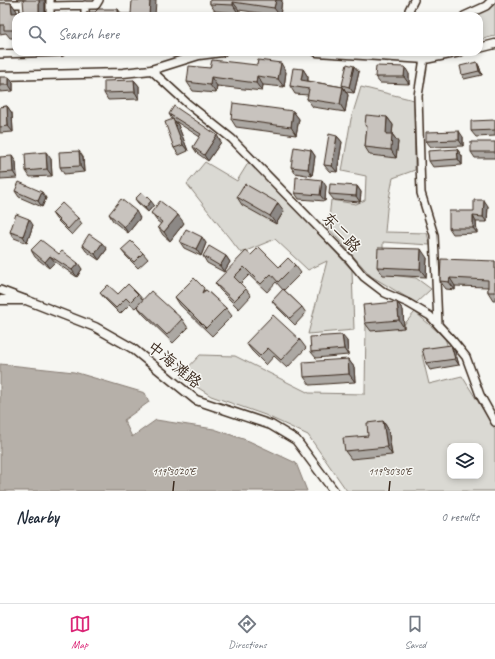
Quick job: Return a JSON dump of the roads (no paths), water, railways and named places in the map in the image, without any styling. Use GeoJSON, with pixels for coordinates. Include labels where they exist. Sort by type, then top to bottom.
{"type":"FeatureCollection","features":[{"type":"Feature","properties":{"kind":"main road"},"geometry":{"type":"LineString","coordinates":[[483,47],[495,44]]}},
{"type":"Feature","properties":{"kind":"main road"},"geometry":{"type":"LineString","coordinates":[[0,76],[123,73],[151,70],[197,56]]}},
{"type":"Feature","properties":{"kind":"main road","name":"中海滩路"},"geometry":{"type":"LineString","coordinates":[[0,300],[26,300],[94,328],[132,348],[196,400],[271,425],[296,440],[334,491]]}},
{"type":"Feature","properties":{"kind":"street"},"geometry":{"type":"LineString","coordinates":[[50,3],[96,5],[99,0]]}},
{"type":"Feature","properties":{"kind":"street"},"geometry":{"type":"LineString","coordinates":[[410,12],[409,10],[414,0]]}},
{"type":"Feature","properties":{"kind":"street"},"geometry":{"type":"LineString","coordinates":[[473,12],[486,6],[492,0]]}},
{"type":"Feature","properties":{"kind":"street"},"geometry":{"type":"LineString","coordinates":[[0,4],[24,4],[24,12]]}},
{"type":"Feature","properties":{"kind":"street"},"geometry":{"type":"LineString","coordinates":[[85,5],[85,12]]}},
{"type":"Feature","properties":{"kind":"street"},"geometry":{"type":"LineString","coordinates":[[0,54],[12,54]]}},
{"type":"Feature","properties":{"kind":"street"},"geometry":{"type":"LineString","coordinates":[[425,56],[418,96],[421,193],[434,235],[438,324]]}},
{"type":"Feature","properties":{"kind":"street","name":"东二路"},"geometry":{"type":"LineString","coordinates":[[151,70],[188,104],[232,139],[344,254],[364,277],[386,293],[430,316],[438,324],[466,358],[480,395],[495,422]]}},
{"type":"Feature","properties":{"kind":"street"},"geometry":{"type":"LineString","coordinates":[[0,290],[26,300]]}}]}
